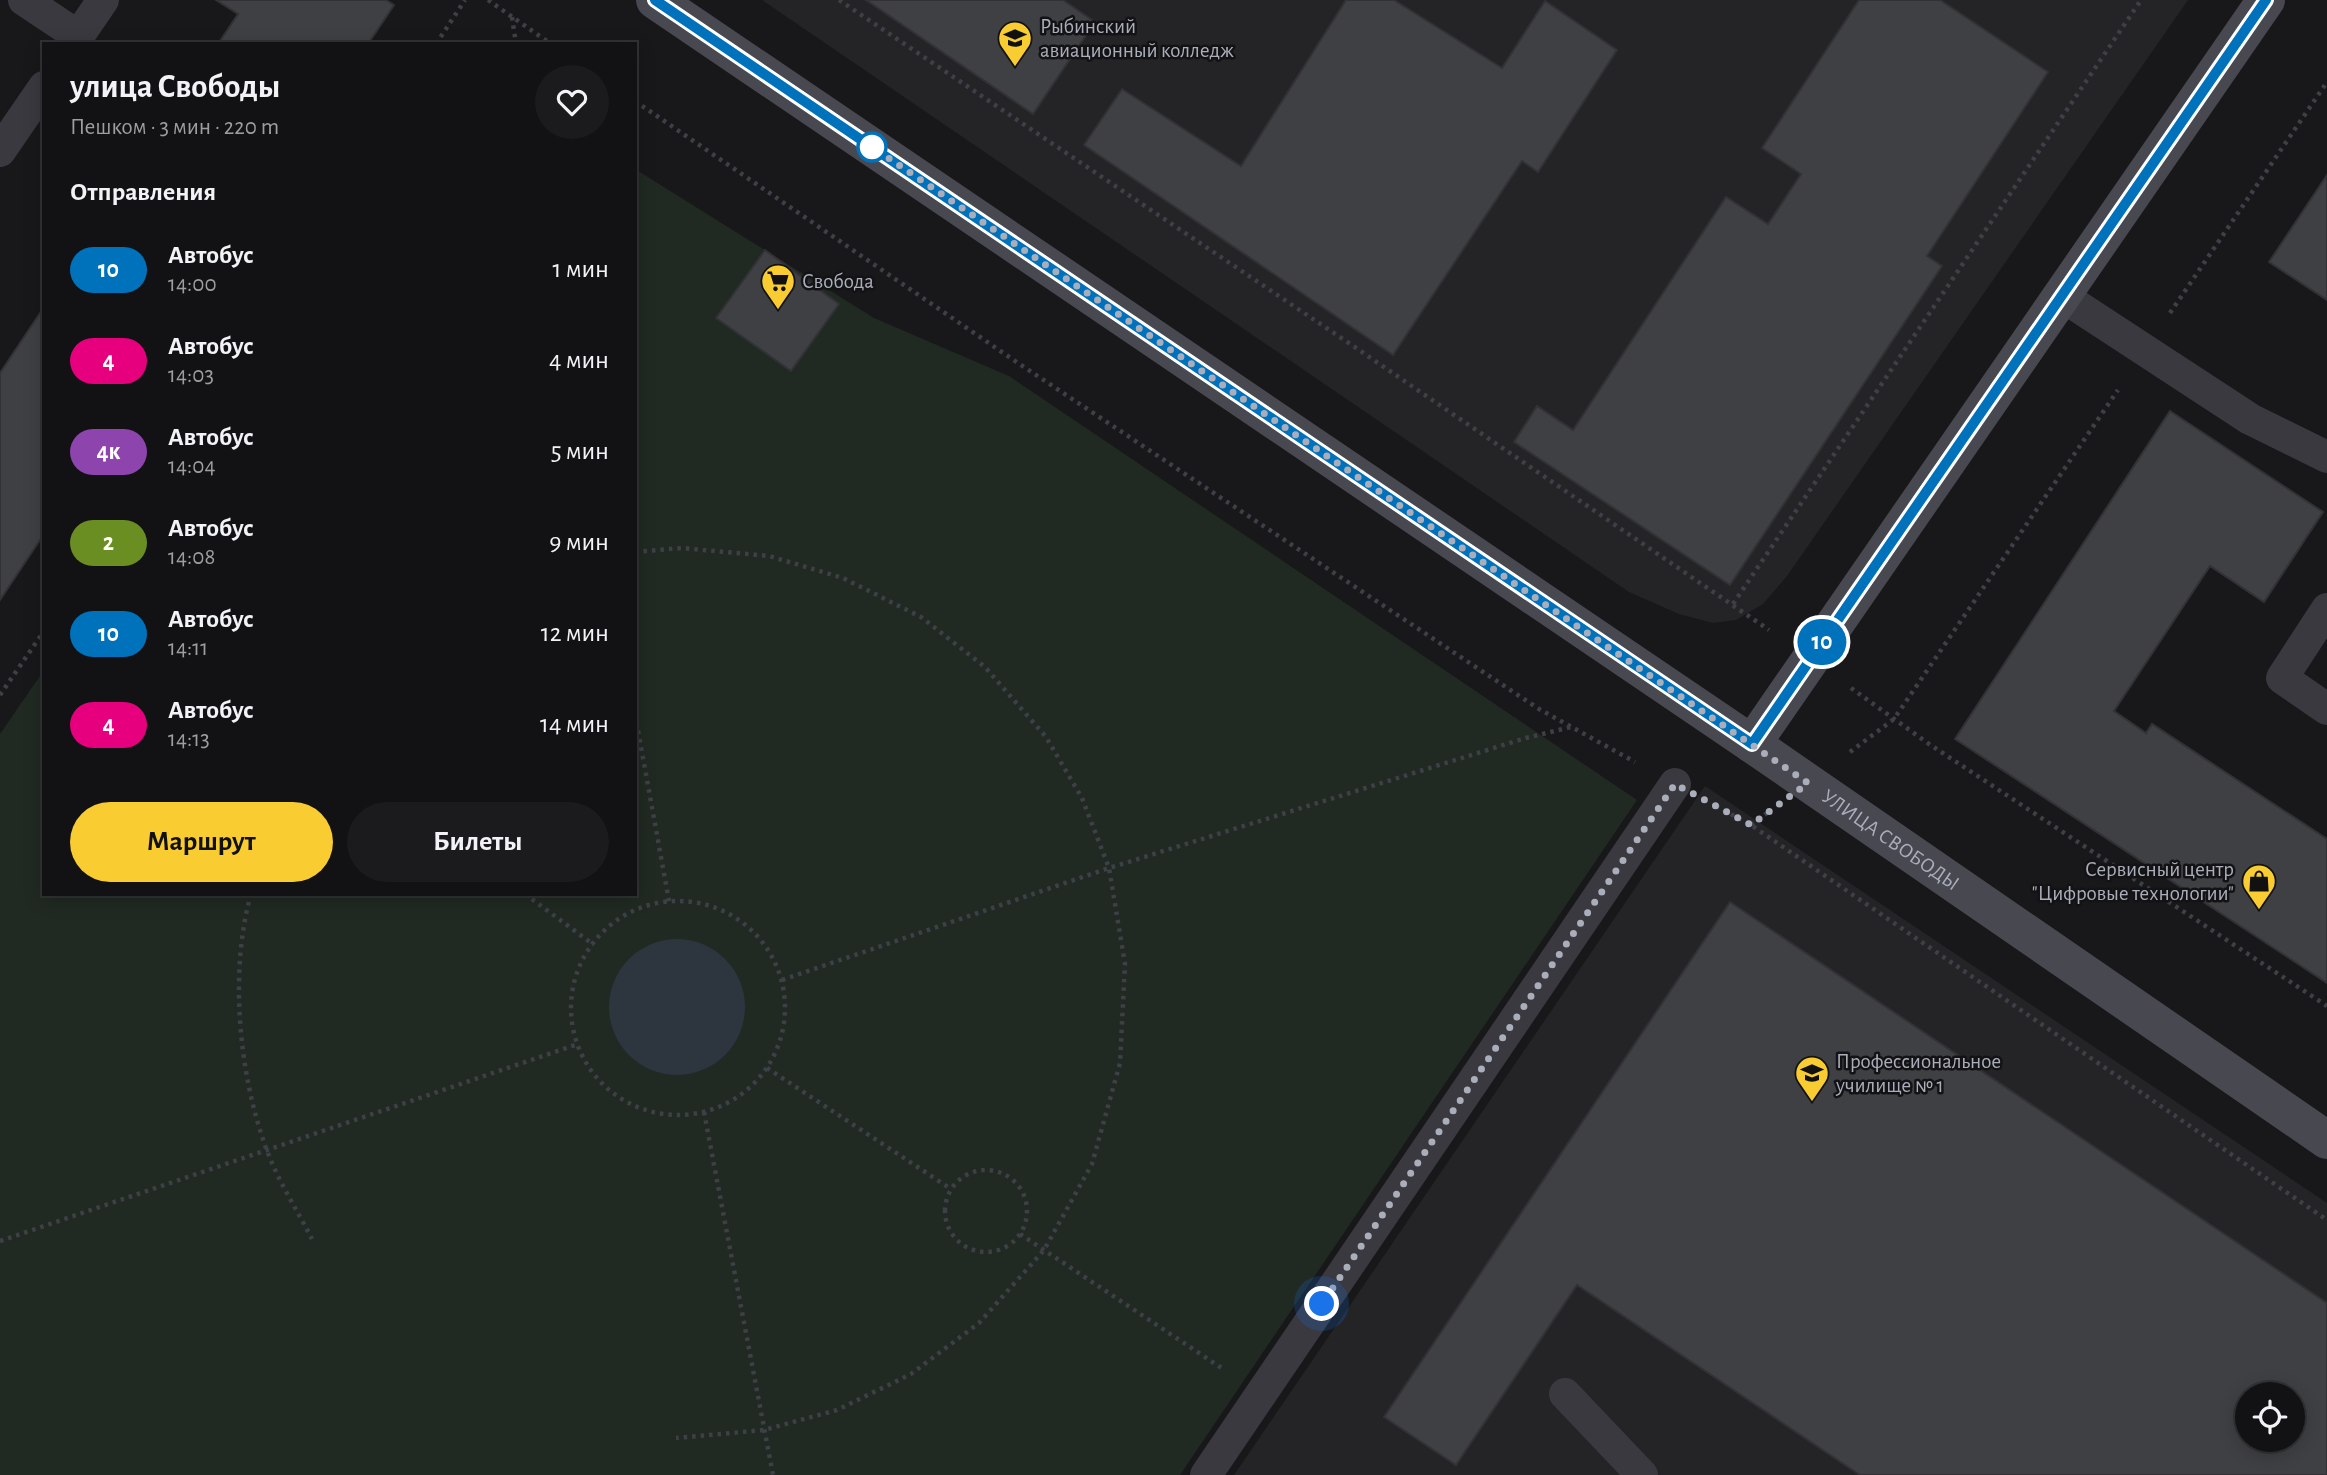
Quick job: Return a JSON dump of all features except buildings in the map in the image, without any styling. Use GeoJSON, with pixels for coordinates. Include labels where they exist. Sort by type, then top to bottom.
{"type":"FeatureCollection","features":[{"type":"Feature","properties":{"kind":"main road","name":"УЛИЦА СВОБОДЫ"},"geometry":{"type":"LineString","coordinates":[[656,0],[1752,744],[2327,1140]]}},
{"type":"Feature","properties":{"kind":"main road"},"geometry":{"type":"LineString","coordinates":[[1752,744],[2266,0]]}},
{"type":"Feature","properties":{"kind":"lane"},"geometry":{"type":"LineString","coordinates":[[24,0],[76,40],[103,0]]}},
{"type":"Feature","properties":{"kind":"lane"},"geometry":{"type":"LineString","coordinates":[[0,151],[42,90]]}},
{"type":"Feature","properties":{"kind":"lane"},"geometry":{"type":"LineString","coordinates":[[2062,296],[2250,419],[2327,457]]}},
{"type":"Feature","properties":{"kind":"lane"},"geometry":{"type":"LineString","coordinates":[[2327,609],[2283,678],[2327,709]]}},
{"type":"Feature","properties":{"kind":"lane"},"geometry":{"type":"LineString","coordinates":[[1206,1475],[1675,784]]}},
{"type":"Feature","properties":{"kind":"lane"},"geometry":{"type":"LineString","coordinates":[[1565,1394],[1642,1475]]}},
{"type":"Feature","properties":{"kind":"path"},"geometry":{"type":"LineString","coordinates":[[437,42],[466,0]]}},
{"type":"Feature","properties":{"kind":"path"},"geometry":{"type":"LineString","coordinates":[[488,0],[548,42]]}},
{"type":"Feature","properties":{"kind":"path"},"geometry":{"type":"LineString","coordinates":[[839,0],[1733,604],[1894,719],[2327,1006]]}},
{"type":"Feature","properties":{"kind":"path"},"geometry":{"type":"LineString","coordinates":[[1733,604],[2141,0]]}},
{"type":"Feature","properties":{"kind":"path"},"geometry":{"type":"LineString","coordinates":[[512,17],[516,42]]}},
{"type":"Feature","properties":{"kind":"path"},"geometry":{"type":"LineString","coordinates":[[1751,825],[1894,719],[2327,82]]}},
{"type":"Feature","properties":{"kind":"path"},"geometry":{"type":"LineString","coordinates":[[637,102],[1016,361],[1527,701],[1751,825],[2327,1220]]}},
{"type":"Feature","properties":{"kind":"path"},"geometry":{"type":"LineString","coordinates":[[637,552],[682,548],[769,556],[844,578],[921,617],[985,667],[1046,737],[1082,799],[1109,868],[1125,964],[1120,1063],[1092,1164],[1044,1250],[979,1323],[911,1374],[838,1410],[764,1430],[676,1438]]}},
{"type":"Feature","properties":{"kind":"path"},"geometry":{"type":"LineString","coordinates":[[0,695],[42,634]]}},
{"type":"Feature","properties":{"kind":"path"},"geometry":{"type":"LineString","coordinates":[[637,725],[669,901]]}},
{"type":"Feature","properties":{"kind":"path"},"geometry":{"type":"LineString","coordinates":[[782,980],[1109,868],[1526,738],[1572,727]]}},
{"type":"Feature","properties":{"kind":"path"},"geometry":{"type":"LineString","coordinates":[[250,896],[243,919],[238,1014],[248,1089],[266,1150],[312,1239]]}},
{"type":"Feature","properties":{"kind":"path"},"geometry":{"type":"LineString","coordinates":[[528,896],[594,945]]}},
{"type":"Feature","properties":{"kind":"path"},"geometry":{"type":"LineString","coordinates":[[669,901],[706,904],[740,920],[766,946],[782,980],[785,1014],[778,1047],[767,1068],[736,1099],[704,1112],[670,1115],[637,1108],[608,1090],[586,1064],[573,1032],[571,999],[581,963],[602,932],[633,911],[669,901]]}},
{"type":"Feature","properties":{"kind":"path"},"geometry":{"type":"LineString","coordinates":[[0,1241],[578,1044]]}},
{"type":"Feature","properties":{"kind":"path"},"geometry":{"type":"LineString","coordinates":[[767,1068],[951,1189]]}},
{"type":"Feature","properties":{"kind":"path"},"geometry":{"type":"LineString","coordinates":[[704,1112],[773,1475]]}},
{"type":"Feature","properties":{"kind":"path"},"geometry":{"type":"LineString","coordinates":[[997,1171],[1009,1176],[1019,1185],[1025,1197],[1026,1223],[1020,1234],[1010,1244],[984,1252],[958,1241],[949,1229],[946,1216],[946,1202],[951,1189],[971,1172],[997,1171]]}},
{"type":"Feature","properties":{"kind":"path"},"geometry":{"type":"LineString","coordinates":[[1020,1234],[1260,1394]]}},
{"type":"Feature","properties":{"kind":"shaded area"},"geometry":{"type":"Polygon","coordinates":[[[762,0],[2188,0],[1787,576],[1763,604],[1736,620],[1713,623],[1679,614],[1629,592],[762,0]]]}},
{"type":"Feature","properties":{"kind":"shaded area"},"geometry":{"type":"Polygon","coordinates":[[[637,170],[874,318],[1009,376],[1637,800],[1180,1475],[0,1475],[0,734],[42,673],[42,896],[637,896],[637,170]]]}},
{"type":"Feature","properties":{"kind":"shaded area","name":"Профессиональное училище № 1"},"geometry":{"type":"Polygon","coordinates":[[[1705,786],[2327,1203],[2327,1475],[1234,1475],[1705,786]]]}},
{"type":"Feature","properties":{"kind":"shaded area"},"geometry":{"type":"Polygon","coordinates":[[[677,939],[703,944],[725,959],[740,981],[745,1007],[740,1033],[725,1055],[703,1070],[677,1075],[651,1070],[629,1055],[614,1033],[609,1007],[614,981],[629,959],[651,944],[677,939]]]}},
{"type":"Feature","properties":{"kind":"bus line","name":"10"},"geometry":{"type":"LineString","coordinates":[[655,0],[1752,744],[2266,0]]}},
{"type":"Feature","properties":{"kind":"place","name":"Рыбинский авиационный колледж"},"geometry":{"type":"Point","coordinates":[1015,68]}},
{"type":"Feature","properties":{"kind":"place","name":"Свобода"},"geometry":{"type":"Point","coordinates":[778,311]}},
{"type":"Feature","properties":{"kind":"place","name":"Сервисный центр \"Цифровые технологии\""},"geometry":{"type":"Point","coordinates":[2259,911]}},
{"type":"Feature","properties":{"kind":"place","name":"Профессиональное училище № 1"},"geometry":{"type":"Point","coordinates":[1812,1103]}},
{"type":"Feature","properties":{"kind":"route"},"geometry":{"type":"LineString","coordinates":[[872,147],[865,142],[1808,783],[1751,825],[1675,784],[1322,1304]]}}]}
